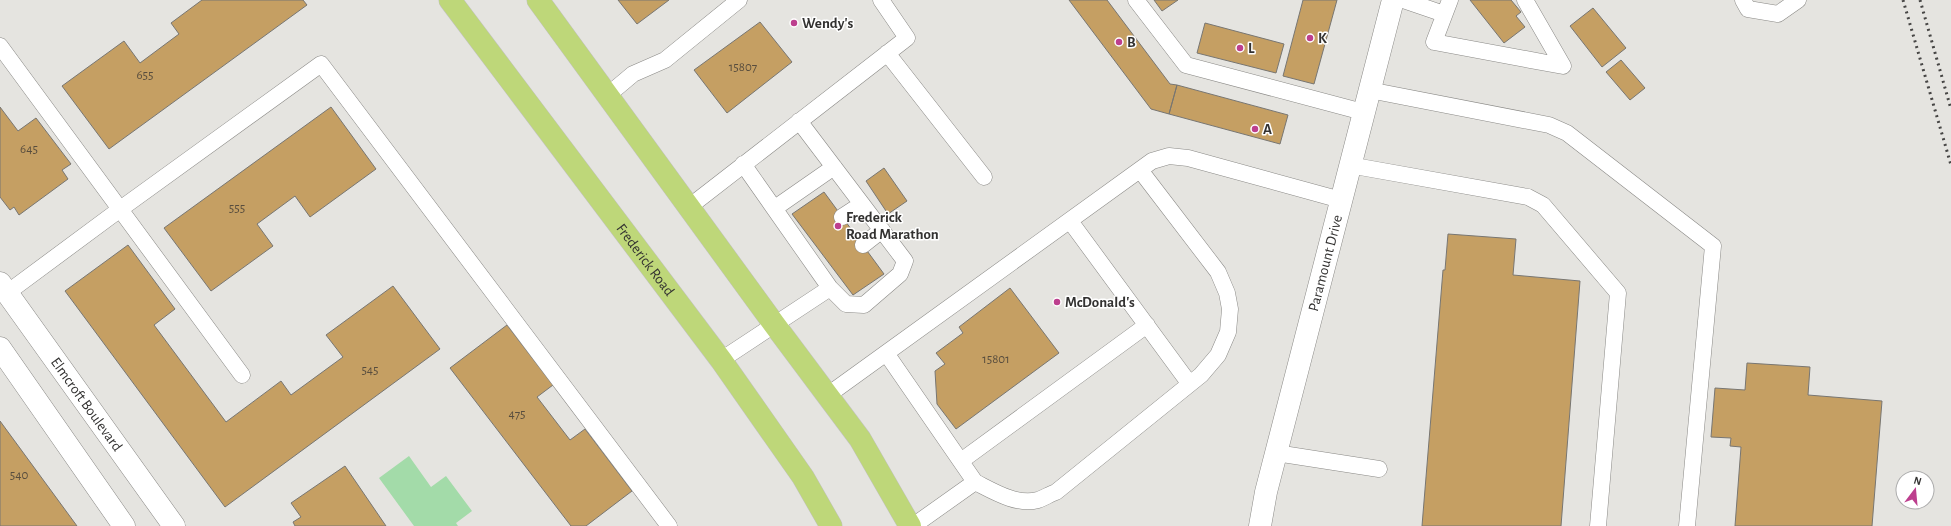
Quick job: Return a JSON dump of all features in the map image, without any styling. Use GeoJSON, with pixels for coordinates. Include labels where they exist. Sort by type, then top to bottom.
{"type":"FeatureCollection","features":[{"type":"Feature","properties":{"kind":"main road","name":"Frederick Road"},"geometry":{"type":"LineString","coordinates":[[450,0],[721,360],[803,477],[831,526]]}},
{"type":"Feature","properties":{"kind":"main road"},"geometry":{"type":"LineString","coordinates":[[538,0],[774,324],[860,439],[912,526]]}},
{"type":"Feature","properties":{"kind":"street","name":"Paramount Drive"},"geometry":{"type":"LineString","coordinates":[[1260,526],[1266,492],[1349,165],[1393,0]]}},
{"type":"Feature","properties":{"kind":"street","name":"Elmcroft Boulevard"},"geometry":{"type":"LineString","coordinates":[[2,291],[174,526]]}},
{"type":"Feature","properties":{"kind":"street"},"geometry":{"type":"LineString","coordinates":[[0,348],[124,526]]}},
{"type":"Feature","properties":{"kind":"lane"},"geometry":{"type":"LineString","coordinates":[[608,95],[634,74],[666,60],[739,0]]}},
{"type":"Feature","properties":{"kind":"lane"},"geometry":{"type":"LineString","coordinates":[[689,207],[907,38],[880,0]]}},
{"type":"Feature","properties":{"kind":"lane"},"geometry":{"type":"LineString","coordinates":[[1136,0],[1186,65],[1363,112]]}},
{"type":"Feature","properties":{"kind":"lane"},"geometry":{"type":"LineString","coordinates":[[1403,0],[1447,7],[1434,42],[1563,66],[1525,0]]}},
{"type":"Feature","properties":{"kind":"lane"},"geometry":{"type":"LineString","coordinates":[[1742,0],[1748,9],[1778,14],[1798,0]]}},
{"type":"Feature","properties":{"kind":"lane"},"geometry":{"type":"LineString","coordinates":[[0,46],[119,210],[242,375]]}},
{"type":"Feature","properties":{"kind":"lane"},"geometry":{"type":"LineString","coordinates":[[887,53],[984,177]]}},
{"type":"Feature","properties":{"kind":"lane"},"geometry":{"type":"LineString","coordinates":[[2,291],[119,210],[321,64],[669,526]]}},
{"type":"Feature","properties":{"kind":"lane"},"geometry":{"type":"LineString","coordinates":[[1369,90],[1549,125],[1567,133],[1713,246],[1687,526]]}},
{"type":"Feature","properties":{"kind":"lane"},"geometry":{"type":"LineString","coordinates":[[743,164],[775,208],[807,243],[826,270],[830,288],[846,304],[864,305],[900,274],[905,261],[799,121]]}},
{"type":"Feature","properties":{"kind":"lane"},"geometry":{"type":"LineString","coordinates":[[828,395],[1152,161],[1169,156],[1188,158],[1340,200]]}},
{"type":"Feature","properties":{"kind":"lane"},"geometry":{"type":"LineString","coordinates":[[1349,165],[1528,197],[1543,205],[1618,293],[1598,526]]}},
{"type":"Feature","properties":{"kind":"lane"},"geometry":{"type":"LineString","coordinates":[[775,208],[834,167]]}},
{"type":"Feature","properties":{"kind":"lane"},"geometry":{"type":"LineString","coordinates":[[886,353],[975,482],[999,495],[1017,500],[1037,500],[1056,492],[1200,374],[1218,355],[1228,332],[1230,309],[1227,292],[1218,272],[1140,170]]}},
{"type":"Feature","properties":{"kind":"lane"},"geometry":{"type":"LineString","coordinates":[[842,217],[862,204]]}},
{"type":"Feature","properties":{"kind":"lane"},"geometry":{"type":"LineString","coordinates":[[1070,221],[1189,383]]}},
{"type":"Feature","properties":{"kind":"lane"},"geometry":{"type":"LineString","coordinates":[[863,245],[882,230]]}},
{"type":"Feature","properties":{"kind":"lane"},"geometry":{"type":"LineString","coordinates":[[721,360],[830,288]]}},
{"type":"Feature","properties":{"kind":"lane"},"geometry":{"type":"LineString","coordinates":[[961,461],[1147,325]]}},
{"type":"Feature","properties":{"kind":"lane"},"geometry":{"type":"LineString","coordinates":[[1276,453],[1379,469]]}},
{"type":"Feature","properties":{"kind":"lane"},"geometry":{"type":"LineString","coordinates":[[912,526],[975,482]]}},
{"type":"Feature","properties":{"kind":"shaded area"},"geometry":{"type":"Polygon","coordinates":[[[409,456],[431,487],[446,476],[472,511],[456,523],[458,526],[414,526],[379,478],[409,456]]]}},
{"type":"Feature","properties":{"kind":"building"},"geometry":{"type":"Polygon","coordinates":[[[202,0],[303,0],[307,5],[109,149],[62,86],[124,41],[140,63],[179,34],[171,23],[202,0]]]}},
{"type":"Feature","properties":{"kind":"building"},"geometry":{"type":"Polygon","coordinates":[[[618,0],[669,0],[637,24],[618,0]]]}},
{"type":"Feature","properties":{"kind":"building","name":"B"},"geometry":{"type":"Polygon","coordinates":[[[1069,0],[1107,0],[1170,84],[1177,85],[1169,114],[1151,109],[1069,0]]]}},
{"type":"Feature","properties":{"kind":"building"},"geometry":{"type":"Polygon","coordinates":[[[1154,0],[1178,0],[1162,11],[1154,0]]]}},
{"type":"Feature","properties":{"kind":"building","name":"K"},"geometry":{"type":"Polygon","coordinates":[[[1303,0],[1337,0],[1314,84],[1283,76],[1303,0]]]}},
{"type":"Feature","properties":{"kind":"building"},"geometry":{"type":"Polygon","coordinates":[[[1470,0],[1511,0],[1521,12],[1516,16],[1525,27],[1504,43],[1470,0]]]}},
{"type":"Feature","properties":{"kind":"building"},"geometry":{"type":"Polygon","coordinates":[[[1593,8],[1626,48],[1602,67],[1570,26],[1593,8]]]}},
{"type":"Feature","properties":{"kind":"building"},"geometry":{"type":"Polygon","coordinates":[[[760,22],[792,62],[727,113],[694,70],[760,22]]]}},
{"type":"Feature","properties":{"kind":"building","name":"L"},"geometry":{"type":"Polygon","coordinates":[[[1205,23],[1284,44],[1276,73],[1197,53],[1205,23]]]}},
{"type":"Feature","properties":{"kind":"building"},"geometry":{"type":"Polygon","coordinates":[[[1621,60],[1645,88],[1630,100],[1606,72],[1621,60]]]}},
{"type":"Feature","properties":{"kind":"building","name":"A"},"geometry":{"type":"Polygon","coordinates":[[[1177,85],[1288,115],[1280,144],[1169,114],[1177,85]]]}},
{"type":"Feature","properties":{"kind":"building"},"geometry":{"type":"Polygon","coordinates":[[[0,107],[18,131],[36,118],[71,164],[62,170],[68,179],[19,215],[14,207],[10,210],[0,197],[0,107]]]}},
{"type":"Feature","properties":{"kind":"building"},"geometry":{"type":"Polygon","coordinates":[[[331,107],[376,169],[310,217],[295,196],[257,224],[273,246],[211,291],[164,228],[331,107]]]}},
{"type":"Feature","properties":{"kind":"building"},"geometry":{"type":"Polygon","coordinates":[[[884,168],[907,201],[888,214],[866,181],[884,168]]]}},
{"type":"Feature","properties":{"kind":"building"},"geometry":{"type":"Polygon","coordinates":[[[824,192],[884,274],[853,295],[792,214],[824,192]]]}},
{"type":"Feature","properties":{"kind":"building"},"geometry":{"type":"Polygon","coordinates":[[[1448,234],[1516,239],[1513,275],[1580,281],[1561,526],[1422,526],[1443,270],[1445,270],[1448,234]]]}},
{"type":"Feature","properties":{"kind":"building"},"geometry":{"type":"Polygon","coordinates":[[[128,245],[175,309],[154,325],[226,422],[281,381],[291,395],[343,357],[326,335],[393,286],[440,349],[225,507],[65,291],[128,245]]]}},
{"type":"Feature","properties":{"kind":"building"},"geometry":{"type":"Polygon","coordinates":[[[1010,288],[1059,353],[956,429],[937,404],[935,371],[945,364],[936,353],[963,333],[959,327],[1010,288]]]}},
{"type":"Feature","properties":{"kind":"building"},"geometry":{"type":"Polygon","coordinates":[[[507,325],[553,385],[537,397],[570,440],[585,429],[632,491],[586,526],[571,526],[450,368],[507,325]]]}},
{"type":"Feature","properties":{"kind":"building"},"geometry":{"type":"Polygon","coordinates":[[[1747,363],[1810,367],[1808,395],[1882,401],[1872,526],[1735,526],[1741,447],[1730,446],[1731,438],[1711,437],[1715,388],[1745,390],[1747,363]]]}},
{"type":"Feature","properties":{"kind":"building"},"geometry":{"type":"Polygon","coordinates":[[[0,421],[77,526],[0,526],[0,421]]]}},
{"type":"Feature","properties":{"kind":"building"},"geometry":{"type":"Polygon","coordinates":[[[345,466],[386,526],[295,526],[293,522],[301,517],[291,503],[345,466]]]}},
{"type":"Feature","properties":{"kind":"railway"},"geometry":{"type":"LineString","coordinates":[[1903,0],[1951,165]]}},
{"type":"Feature","properties":{"kind":"railway"},"geometry":{"type":"LineString","coordinates":[[1920,0],[1951,109]]}},
{"type":"Feature","properties":{"kind":"place","name":"Wendy's"},"geometry":{"type":"Point","coordinates":[794,23]}},
{"type":"Feature","properties":{"kind":"place","name":"K"},"geometry":{"type":"Point","coordinates":[1310,38]}},
{"type":"Feature","properties":{"kind":"place","name":"B"},"geometry":{"type":"Point","coordinates":[1119,42]}},
{"type":"Feature","properties":{"kind":"place","name":"L"},"geometry":{"type":"Point","coordinates":[1240,48]}},
{"type":"Feature","properties":{"kind":"place","name":"A"},"geometry":{"type":"Point","coordinates":[1255,129]}},
{"type":"Feature","properties":{"kind":"place","name":"Frederick Road Marathon"},"geometry":{"type":"Point","coordinates":[838,226]}},
{"type":"Feature","properties":{"kind":"place","name":"McDonald's"},"geometry":{"type":"Point","coordinates":[1057,302]}}]}
